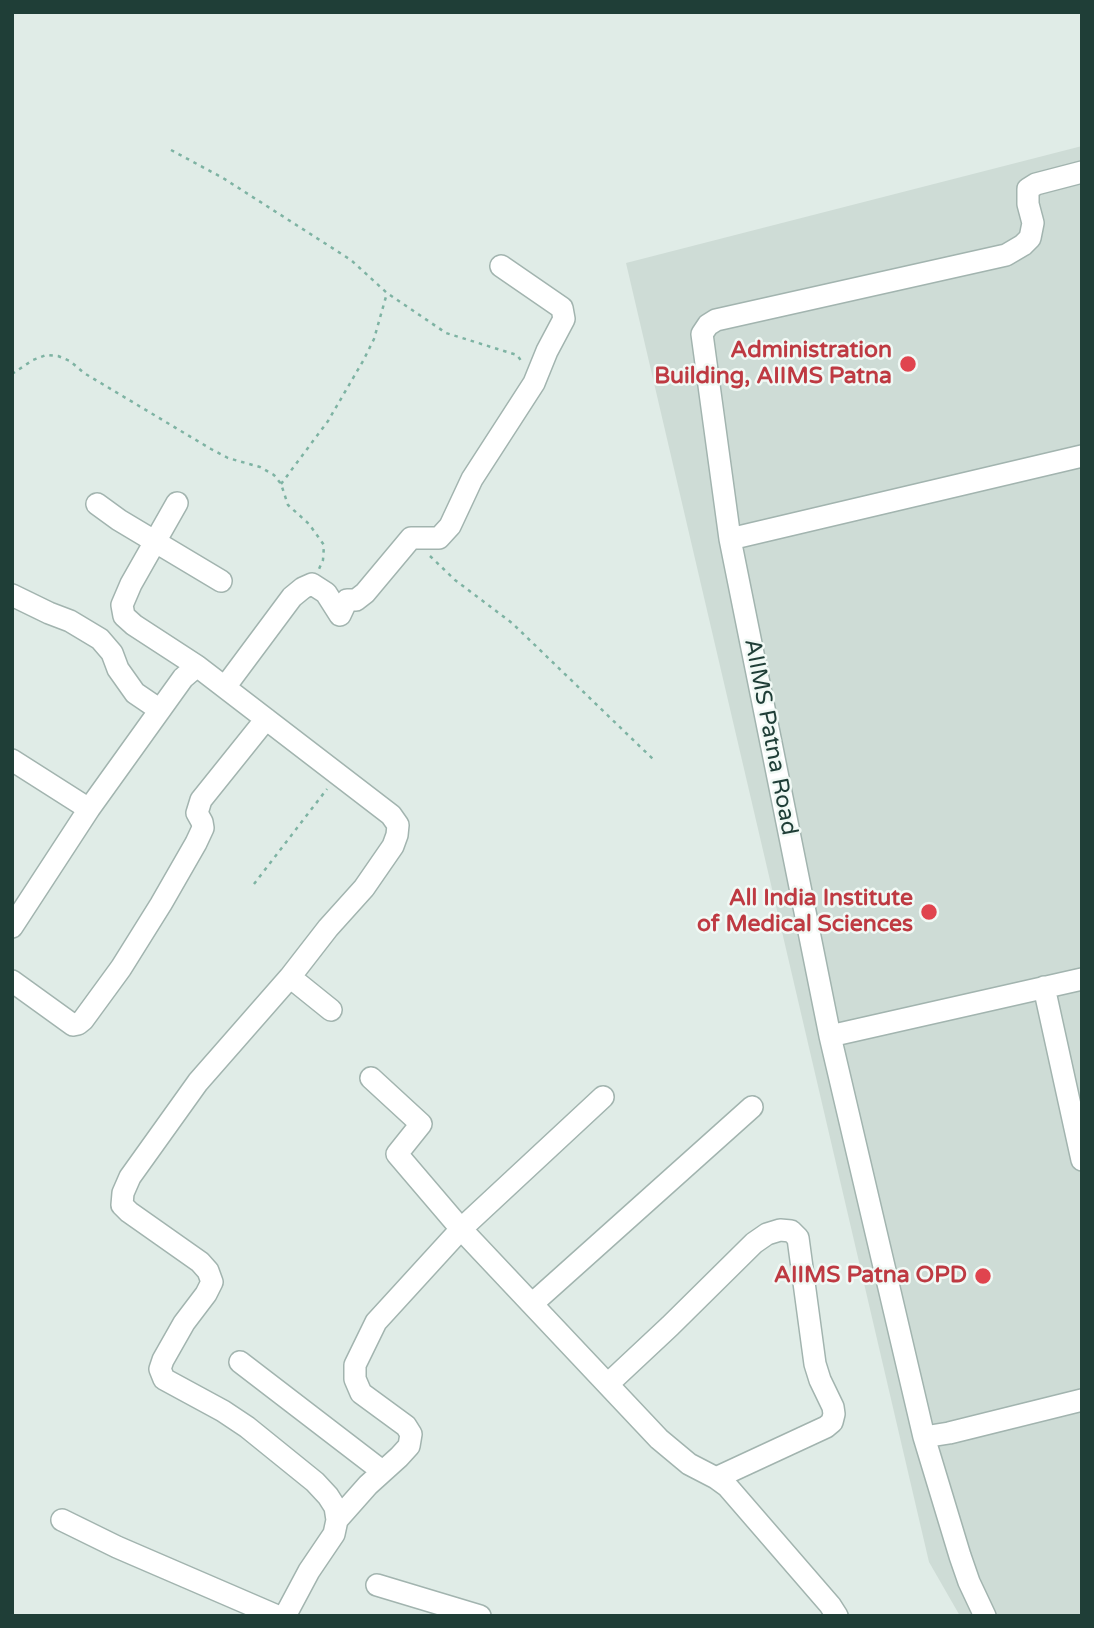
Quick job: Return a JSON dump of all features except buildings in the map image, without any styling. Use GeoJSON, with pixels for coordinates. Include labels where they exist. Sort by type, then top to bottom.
{"type":"FeatureCollection","features":[{"type":"Feature","properties":{"kind":"street","name":"AIIMS Patna Road"},"geometry":{"type":"LineString","coordinates":[[985,1616],[960,1556],[924,1437],[830,1035],[730,539],[702,334],[708,325],[716,320],[1006,256],[1030,238],[1033,223],[1028,204],[1028,188],[1082,172]]}},
{"type":"Feature","properties":{"kind":"street"},"geometry":{"type":"LineString","coordinates":[[225,688],[292,597],[303,588],[312,584],[326,593],[340,615],[347,600],[356,600],[365,593],[411,538],[439,538],[450,526],[472,479],[534,383],[564,319],[562,308],[501,266]]}},
{"type":"Feature","properties":{"kind":"street"},"geometry":{"type":"LineString","coordinates":[[730,539],[1082,456]]}},
{"type":"Feature","properties":{"kind":"street"},"geometry":{"type":"LineString","coordinates":[[177,503],[125,595],[122,606],[124,616],[197,666],[391,815],[398,825],[393,846],[364,888],[191,1092],[130,1177],[123,1193],[122,1205],[143,1223],[200,1262],[208,1271],[212,1282],[163,1360],[160,1369],[164,1379],[223,1410],[275,1448],[314,1482],[335,1507],[337,1520],[334,1534],[309,1571],[285,1616]]}},
{"type":"Feature","properties":{"kind":"street"},"geometry":{"type":"LineString","coordinates":[[97,504],[221,581]]}},
{"type":"Feature","properties":{"kind":"street"},"geometry":{"type":"LineString","coordinates":[[12,595],[70,621],[100,639],[112,653],[118,669],[135,693],[160,710]]}},
{"type":"Feature","properties":{"kind":"street"},"geometry":{"type":"LineString","coordinates":[[12,927],[89,809],[183,678],[197,666]]}},
{"type":"Feature","properties":{"kind":"street"},"geometry":{"type":"LineString","coordinates":[[12,981],[73,1025],[83,1020],[121,968],[196,844],[204,828],[197,813],[201,800],[266,719]]}},
{"type":"Feature","properties":{"kind":"street"},"geometry":{"type":"LineString","coordinates":[[12,760],[89,809]]}},
{"type":"Feature","properties":{"kind":"street"},"geometry":{"type":"LineString","coordinates":[[290,977],[331,1010]]}},
{"type":"Feature","properties":{"kind":"street"},"geometry":{"type":"LineString","coordinates":[[830,1035],[1082,979]]}},
{"type":"Feature","properties":{"kind":"street"},"geometry":{"type":"LineString","coordinates":[[1044,987],[1082,1160]]}},
{"type":"Feature","properties":{"kind":"street"},"geometry":{"type":"LineString","coordinates":[[371,1078],[421,1124],[397,1154],[461,1229],[675,1454],[727,1486],[837,1616]]}},
{"type":"Feature","properties":{"kind":"street"},"geometry":{"type":"LineString","coordinates":[[337,1520],[368,1485],[409,1446],[411,1434],[406,1426],[361,1393],[355,1379],[355,1365],[376,1322],[461,1229],[603,1097]]}},
{"type":"Feature","properties":{"kind":"street"},"geometry":{"type":"LineString","coordinates":[[532,1304],[752,1107]]}},
{"type":"Feature","properties":{"kind":"street"},"geometry":{"type":"LineString","coordinates":[[608,1384],[754,1243],[767,1234],[780,1230],[791,1231],[798,1238],[815,1364],[833,1407],[832,1422],[716,1478]]}},
{"type":"Feature","properties":{"kind":"street"},"geometry":{"type":"LineString","coordinates":[[240,1363],[382,1471]]}},
{"type":"Feature","properties":{"kind":"street"},"geometry":{"type":"LineString","coordinates":[[924,1437],[1082,1400]]}},
{"type":"Feature","properties":{"kind":"street"},"geometry":{"type":"LineString","coordinates":[[62,1520],[117,1547],[277,1616]]}},
{"type":"Feature","properties":{"kind":"street"},"geometry":{"type":"LineString","coordinates":[[377,1585],[480,1616]]}},
{"type":"Feature","properties":{"kind":"path"},"geometry":{"type":"LineString","coordinates":[[171,150],[223,178],[351,260],[387,293],[446,333],[517,355],[534,383]]}},
{"type":"Feature","properties":{"kind":"path"},"geometry":{"type":"LineString","coordinates":[[281,484],[328,421],[363,361],[374,339],[387,293]]}},
{"type":"Feature","properties":{"kind":"path"},"geometry":{"type":"LineString","coordinates":[[12,374],[33,360],[46,355],[58,356],[211,449],[274,475],[281,484],[288,505],[309,524],[324,545],[323,560],[312,584]]}},
{"type":"Feature","properties":{"kind":"path"},"geometry":{"type":"LineString","coordinates":[[411,538],[455,580],[512,623],[654,761]]}},
{"type":"Feature","properties":{"kind":"path"},"geometry":{"type":"LineString","coordinates":[[254,884],[337,775]]}},
{"type":"Feature","properties":{"kind":"shaded area","name":"All India Institute of Medical Sciences"},"geometry":{"type":"Polygon","coordinates":[[[1082,146],[1082,1616],[960,1616],[929,1562],[626,263],[1082,146]]]}},
{"type":"Feature","properties":{"kind":"place","name":"Administration Building, AIIMS Patna"},"geometry":{"type":"Point","coordinates":[908,364]}},
{"type":"Feature","properties":{"kind":"place","name":"All India Institute of Medical Sciences"},"geometry":{"type":"Point","coordinates":[929,912]}},
{"type":"Feature","properties":{"kind":"place","name":"AIIMS Patna OPD"},"geometry":{"type":"Point","coordinates":[983,1276]}}]}
